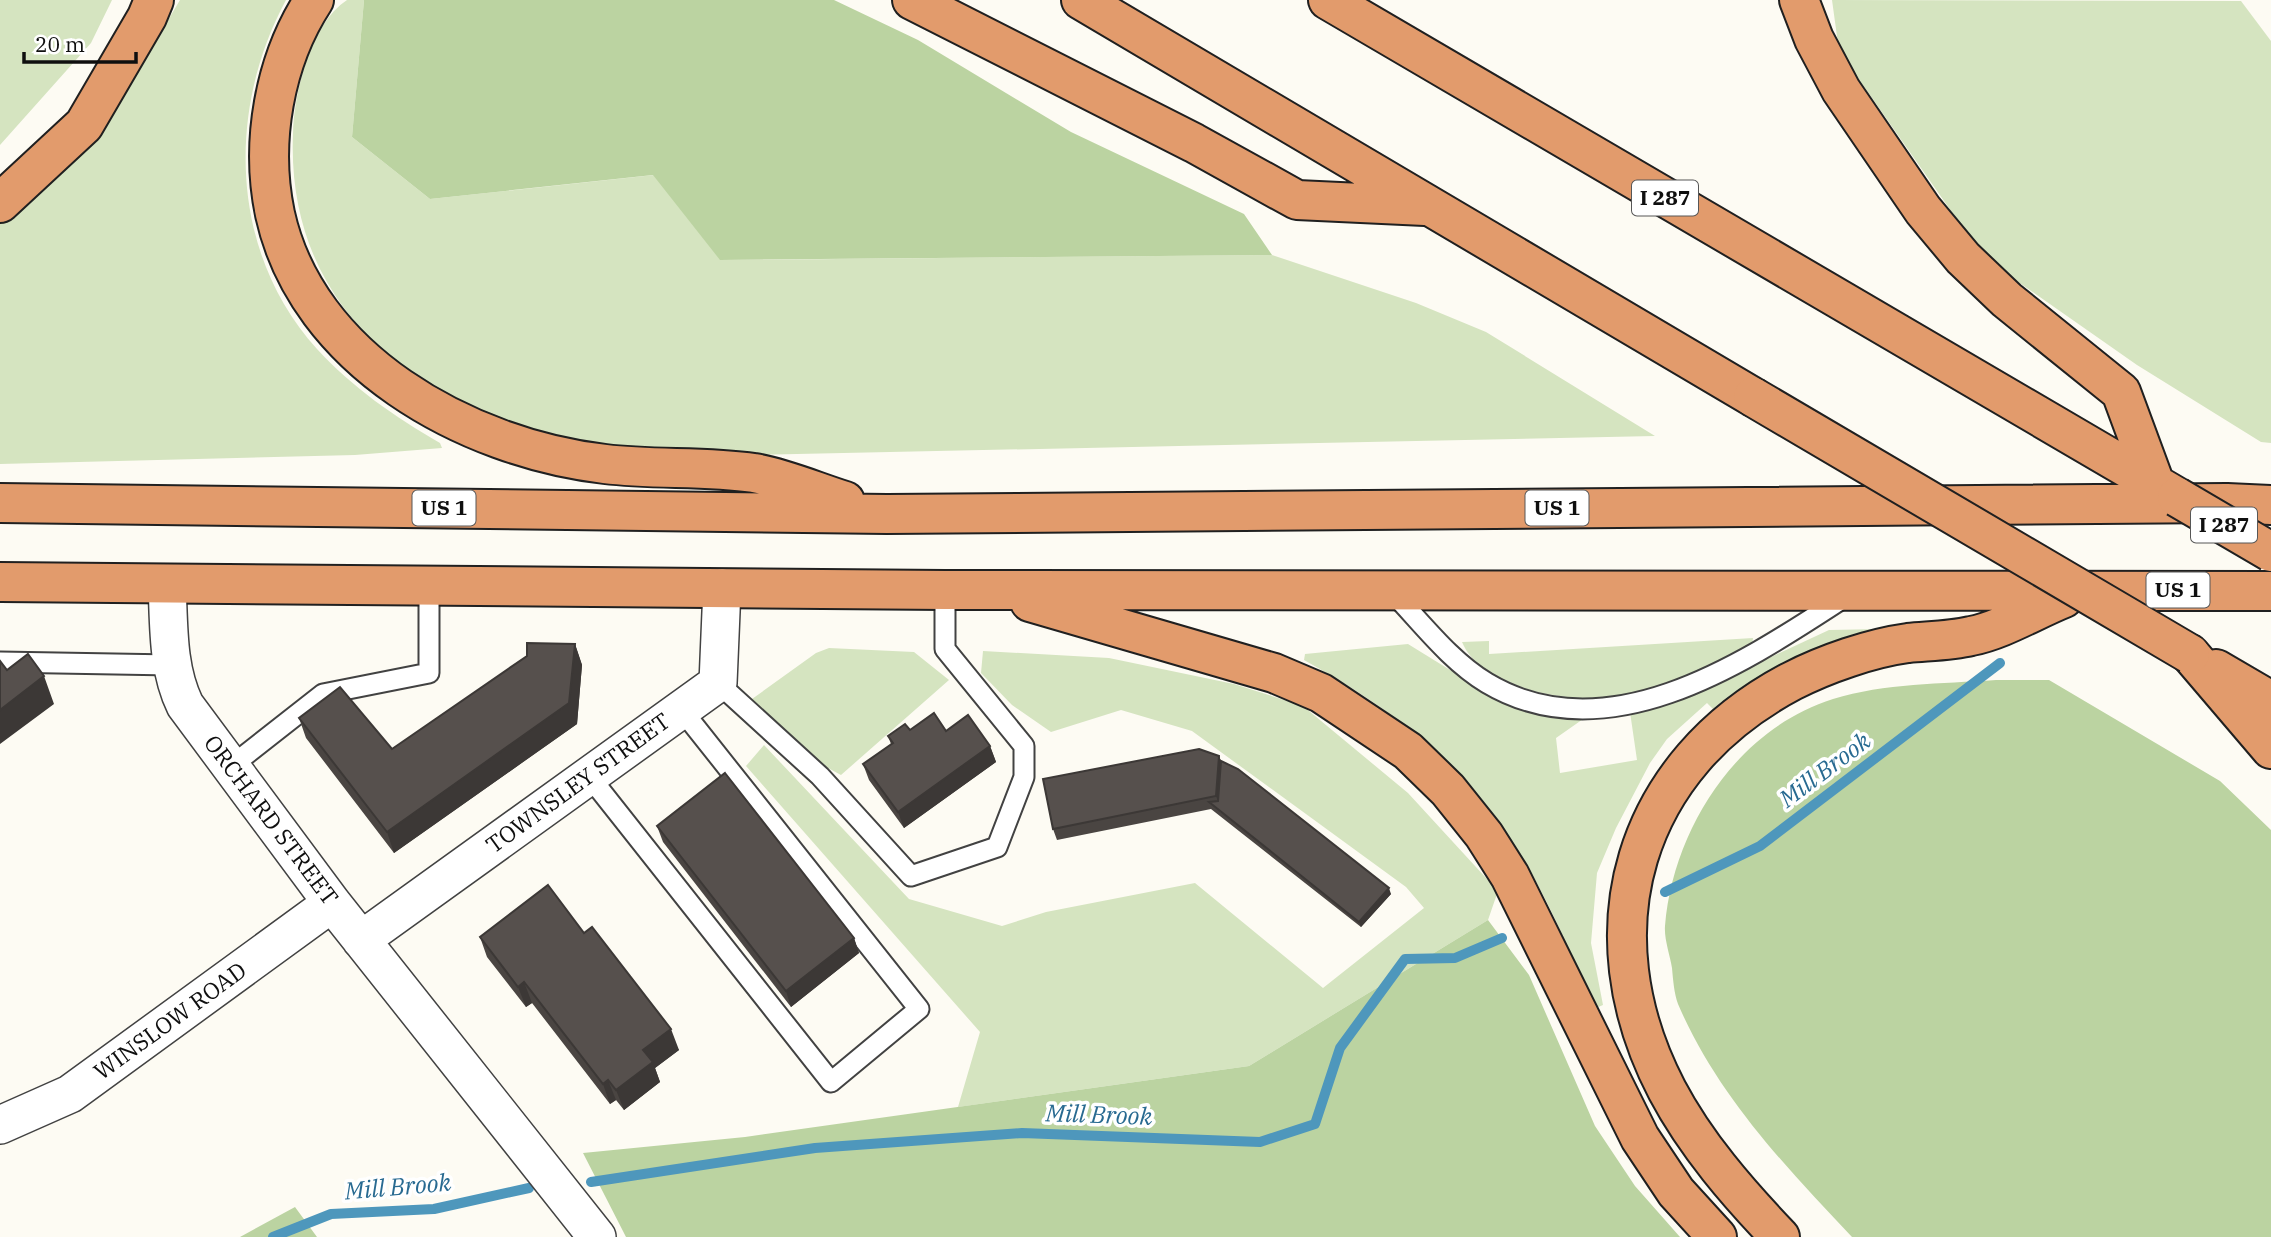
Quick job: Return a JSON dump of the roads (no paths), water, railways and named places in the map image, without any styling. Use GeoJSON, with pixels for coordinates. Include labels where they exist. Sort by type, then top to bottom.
{"type":"FeatureCollection","features":[{"type":"Feature","properties":{"kind":"highway"},"geometry":{"type":"LineString","coordinates":[[0,203],[85,125],[154,0]]}},
{"type":"Feature","properties":{"kind":"highway"},"geometry":{"type":"LineString","coordinates":[[314,0],[306,12],[279,78],[269,144],[270,187],[278,228],[304,288],[338,335],[367,365],[400,390],[468,426],[535,449],[604,464],[755,473],[887,514]]}},
{"type":"Feature","properties":{"kind":"highway"},"geometry":{"type":"LineString","coordinates":[[912,0],[1194,142],[1297,200],[1431,206]]}},
{"type":"Feature","properties":{"kind":"highway"},"geometry":{"type":"LineString","coordinates":[[1081,0],[2271,701]]}},
{"type":"Feature","properties":{"kind":"highway","name":"I 287"},"geometry":{"type":"LineString","coordinates":[[1328,0],[2271,552]]}},
{"type":"Feature","properties":{"kind":"highway"},"geometry":{"type":"LineString","coordinates":[[1799,0],[1814,39],[1841,90],[1923,210],[1963,258],[2007,300],[2121,392],[2166,490]]}},
{"type":"Feature","properties":{"kind":"highway"},"geometry":{"type":"LineString","coordinates":[[2227,503],[2271,478]]}},
{"type":"Feature","properties":{"kind":"highway","name":"US 1"},"geometry":{"type":"LineString","coordinates":[[0,503],[887,514],[2227,503],[2271,505]]}},
{"type":"Feature","properties":{"kind":"highway","name":"US 1"},"geometry":{"type":"LineString","coordinates":[[0,582],[945,590],[1388,588],[1852,593],[2271,591]]}},
{"type":"Feature","properties":{"kind":"highway"},"geometry":{"type":"LineString","coordinates":[[988,589],[1274,673],[1321,693],[1408,751],[1448,790],[1485,835],[1510,876],[1640,1138],[1676,1192],[1717,1237]]}},
{"type":"Feature","properties":{"kind":"highway"},"geometry":{"type":"LineString","coordinates":[[1780,1237],[1740,1194],[1705,1149],[1667,1090],[1642,1031],[1631,982],[1626,934],[1632,871],[1644,834],[1661,800],[1696,754],[1722,728],[1793,680],[1847,660],[1904,644],[1972,636],[2084,590]]}},
{"type":"Feature","properties":{"kind":"highway"},"geometry":{"type":"LineString","coordinates":[[2190,654],[2271,748]]}},
{"type":"Feature","properties":{"kind":"street","name":"ORCHARD STREET"},"geometry":{"type":"LineString","coordinates":[[167,584],[172,665],[176,685],[185,705],[332,903],[552,1176],[597,1237]]}},
{"type":"Feature","properties":{"kind":"street"},"geometry":{"type":"LineString","coordinates":[[718,683],[723,588]]}},
{"type":"Feature","properties":{"kind":"street","name":"TOWNSLEY STREET"},"geometry":{"type":"LineString","coordinates":[[361,940],[718,683]]}},
{"type":"Feature","properties":{"kind":"street","name":"WINSLOW ROAD"},"geometry":{"type":"LineString","coordinates":[[0,1125],[70,1094],[332,903]]}},
{"type":"Feature","properties":{"kind":"lane"},"geometry":{"type":"LineString","coordinates":[[230,767],[323,694],[429,673],[429,585]]}},
{"type":"Feature","properties":{"kind":"lane"},"geometry":{"type":"LineString","coordinates":[[1388,588],[1452,654],[1485,682],[1521,698],[1567,708],[1600,708],[1660,697],[1763,651],[1852,593]]}},
{"type":"Feature","properties":{"kind":"lane"},"geometry":{"type":"LineString","coordinates":[[718,683],[820,776],[911,876],[997,847],[1024,777],[1024,746],[945,649],[945,590]]}},
{"type":"Feature","properties":{"kind":"lane"},"geometry":{"type":"LineString","coordinates":[[0,663],[172,665]]}},
{"type":"Feature","properties":{"kind":"lane"},"geometry":{"type":"LineString","coordinates":[[590,776],[831,1082],[919,1009],[681,709]]}},
{"type":"Feature","properties":{"kind":"waterway","name":"Mill Brook"},"geometry":{"type":"LineString","coordinates":[[1665,892],[1760,846],[2000,663]]}},
{"type":"Feature","properties":{"kind":"waterway","name":"Mill Brook"},"geometry":{"type":"LineString","coordinates":[[591,1182],[815,1148],[1022,1133],[1260,1142],[1315,1124],[1340,1048],[1405,959],[1455,958],[1502,938]]}},
{"type":"Feature","properties":{"kind":"waterway","name":"Mill Brook"},"geometry":{"type":"LineString","coordinates":[[273,1237],[331,1214],[434,1209],[529,1188]]}}]}
